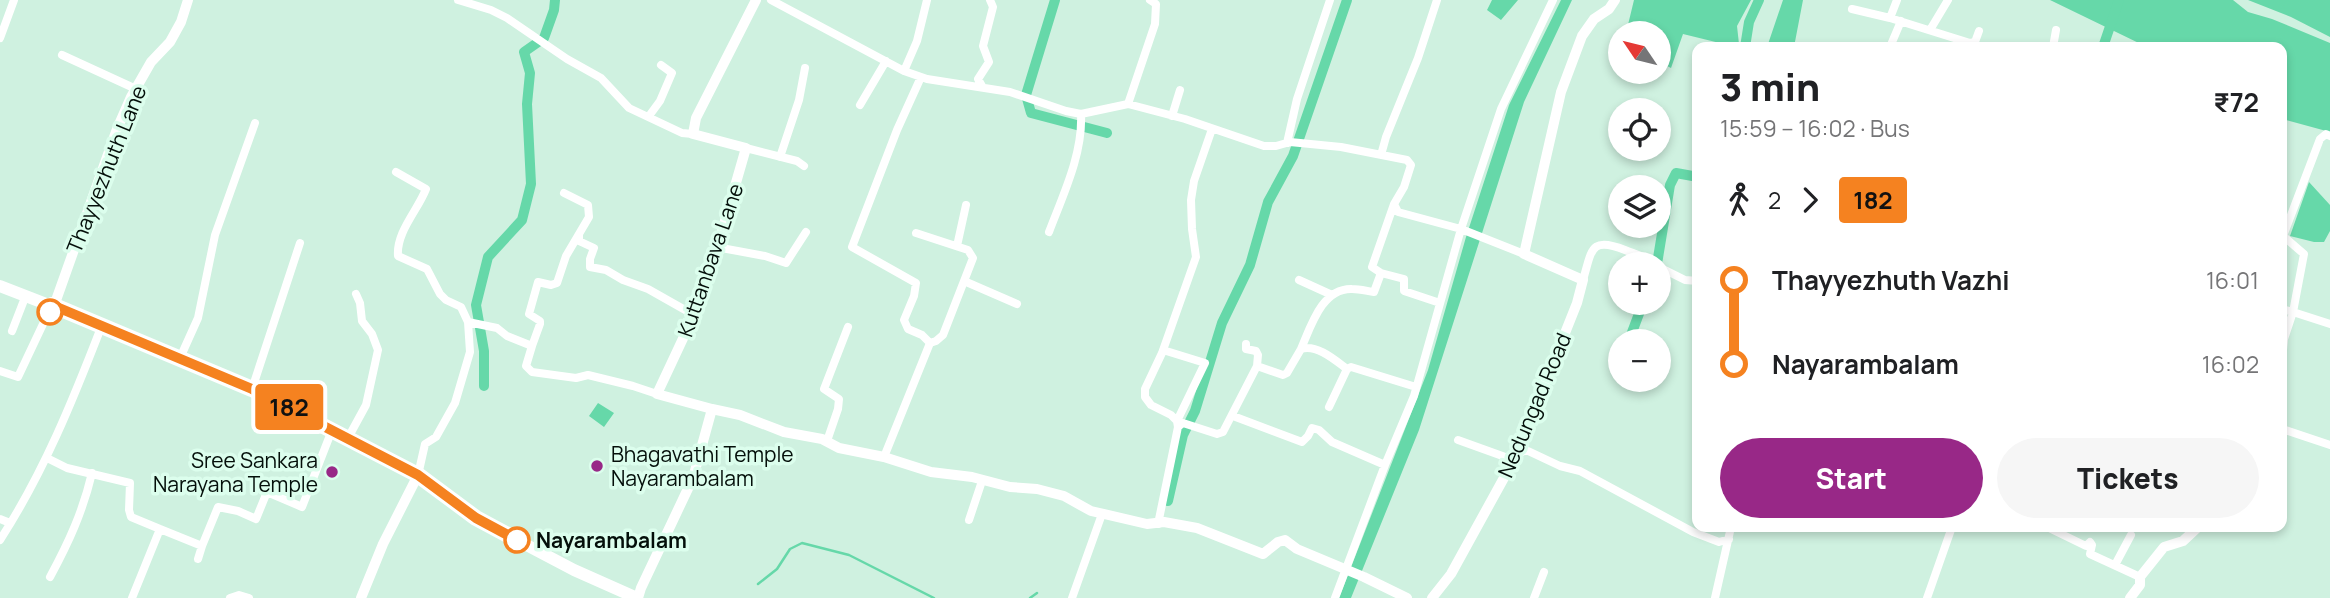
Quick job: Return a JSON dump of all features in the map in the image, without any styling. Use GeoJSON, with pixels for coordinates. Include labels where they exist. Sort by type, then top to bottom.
{"type":"FeatureCollection","features":[{"type":"Feature","properties":{"kind":"main road"},"geometry":{"type":"LineString","coordinates":[[0,286],[102,325],[252,389],[418,475],[476,518],[574,570],[638,598]]}},
{"type":"Feature","properties":{"kind":"street"},"geometry":{"type":"LineString","coordinates":[[0,38],[14,0]]}},
{"type":"Feature","properties":{"kind":"street","name":"Thayyezhuth Lane"},"geometry":{"type":"LineString","coordinates":[[53,306],[117,129],[151,61],[170,42],[181,22],[188,0]]}},
{"type":"Feature","properties":{"kind":"street"},"geometry":{"type":"LineString","coordinates":[[458,0],[475,2],[507,18],[550,48],[601,78],[629,108],[682,133],[797,161],[804,166]]}},
{"type":"Feature","properties":{"kind":"street"},"geometry":{"type":"LineString","coordinates":[[693,134],[696,118],[756,0]]}},
{"type":"Feature","properties":{"kind":"street"},"geometry":{"type":"LineString","coordinates":[[771,0],[904,71],[921,77],[982,86],[1081,114],[1128,104],[1264,145],[1288,143],[1341,147],[1406,160],[1411,165],[1372,267],[1381,273],[1404,279],[1404,291],[1440,303]]}},
{"type":"Feature","properties":{"kind":"street"},"geometry":{"type":"LineString","coordinates":[[904,71],[917,41],[927,0]]}},
{"type":"Feature","properties":{"kind":"street"},"geometry":{"type":"LineString","coordinates":[[982,86],[978,79],[989,62],[983,46],[993,7],[990,0]]}},
{"type":"Feature","properties":{"kind":"street"},"geometry":{"type":"LineString","coordinates":[[1128,104],[1155,23],[1156,4],[1150,0]]}},
{"type":"Feature","properties":{"kind":"street"},"geometry":{"type":"LineString","coordinates":[[1288,143],[1297,99],[1330,0]]}},
{"type":"Feature","properties":{"kind":"street"},"geometry":{"type":"LineString","coordinates":[[1381,155],[1437,0]]}},
{"type":"Feature","properties":{"kind":"street"},"geometry":{"type":"LineString","coordinates":[[1335,598],[1416,387],[1461,229],[1501,109],[1553,0]]}},
{"type":"Feature","properties":{"kind":"street"},"geometry":{"type":"LineString","coordinates":[[1524,254],[1561,92],[1582,36],[1594,19],[1609,9],[1615,0]]}},
{"type":"Feature","properties":{"kind":"street"},"geometry":{"type":"LineString","coordinates":[[1890,18],[1897,0]]}},
{"type":"Feature","properties":{"kind":"street"},"geometry":{"type":"LineString","coordinates":[[1930,30],[1948,0]]}},
{"type":"Feature","properties":{"kind":"street"},"geometry":{"type":"LineString","coordinates":[[1852,9],[1967,42]]}},
{"type":"Feature","properties":{"kind":"street"},"geometry":{"type":"LineString","coordinates":[[1892,42],[1901,21]]}},
{"type":"Feature","properties":{"kind":"street"},"geometry":{"type":"LineString","coordinates":[[2054,42],[2056,30]]}},
{"type":"Feature","properties":{"kind":"street"},"geometry":{"type":"LineString","coordinates":[[1975,42],[1979,31]]}},
{"type":"Feature","properties":{"kind":"street"},"geometry":{"type":"LineString","coordinates":[[62,55],[136,89]]}},
{"type":"Feature","properties":{"kind":"street"},"geometry":{"type":"LineString","coordinates":[[860,105],[886,61]]}},
{"type":"Feature","properties":{"kind":"street"},"geometry":{"type":"LineString","coordinates":[[649,116],[660,101],[672,73],[661,65]]}},
{"type":"Feature","properties":{"kind":"street"},"geometry":{"type":"LineString","coordinates":[[780,157],[799,100],[805,68]]}},
{"type":"Feature","properties":{"kind":"street"},"geometry":{"type":"LineString","coordinates":[[921,77],[897,130],[852,247],[916,283],[914,296],[904,320],[908,329],[922,335],[930,343]]}},
{"type":"Feature","properties":{"kind":"street"},"geometry":{"type":"LineString","coordinates":[[1172,116],[1180,90]]}},
{"type":"Feature","properties":{"kind":"street"},"geometry":{"type":"LineString","coordinates":[[1049,232],[1067,185],[1082,133],[1081,114]]}},
{"type":"Feature","properties":{"kind":"street"},"geometry":{"type":"LineString","coordinates":[[180,358],[198,318],[215,235],[255,123]]}},
{"type":"Feature","properties":{"kind":"street"},"geometry":{"type":"LineString","coordinates":[[1212,129],[1194,181],[1191,200],[1196,257],[1163,349],[1145,389],[1145,397],[1151,405],[1167,411],[1183,424],[1217,434],[1223,432],[1257,366],[1258,355],[1256,351],[1246,349],[1246,344]]}},
{"type":"Feature","properties":{"kind":"street"},"geometry":{"type":"LineString","coordinates":[[2287,226],[2320,139],[2326,134],[2330,135]]}},
{"type":"Feature","properties":{"kind":"street","name":"Kuttanbava Lane"},"geometry":{"type":"LineString","coordinates":[[656,394],[694,315],[747,148]]}},
{"type":"Feature","properties":{"kind":"street"},"geometry":{"type":"LineString","coordinates":[[361,598],[383,544],[418,475],[425,444],[436,437],[455,403],[470,352],[471,323],[461,307],[440,294],[427,269],[398,256],[398,247],[409,220],[426,189],[396,172]]}},
{"type":"Feature","properties":{"kind":"street"},"geometry":{"type":"LineString","coordinates":[[564,193],[588,205],[589,217],[562,267],[557,283],[551,285],[538,282],[536,286],[529,312],[541,324],[526,366],[532,372],[576,378],[589,375],[740,415],[785,432],[827,441],[839,448],[884,457],[931,472],[1010,487],[1037,489],[1064,496],[1080,506],[1102,514],[1147,524],[1164,522],[1197,528],[1263,554],[1285,540],[1297,549],[1407,598]]}},
{"type":"Feature","properties":{"kind":"street"},"geometry":{"type":"LineString","coordinates":[[1394,204],[1398,212],[1461,229],[1583,280]]}},
{"type":"Feature","properties":{"kind":"street"},"geometry":{"type":"LineString","coordinates":[[957,246],[966,205]]}},
{"type":"Feature","properties":{"kind":"street"},"geometry":{"type":"LineString","coordinates":[[716,247],[765,256],[786,263],[806,232]]}},
{"type":"Feature","properties":{"kind":"street"},"geometry":{"type":"LineString","coordinates":[[884,457],[930,343],[943,335],[973,258],[968,250],[916,233]]}},
{"type":"Feature","properties":{"kind":"street"},"geometry":{"type":"LineString","coordinates":[[579,235],[579,241],[594,248],[590,267],[606,270],[623,280],[648,289],[694,315]]}},
{"type":"Feature","properties":{"kind":"street"},"geometry":{"type":"LineString","coordinates":[[2287,239],[2304,254],[2294,313],[2287,331]]}},
{"type":"Feature","properties":{"kind":"street"},"geometry":{"type":"LineString","coordinates":[[252,389],[300,243]]}},
{"type":"Feature","properties":{"kind":"street","name":"Nedungad Road"},"geometry":{"type":"LineString","coordinates":[[1432,598],[1451,574],[1516,456],[1577,303],[1589,258],[1595,246],[1601,243],[1609,244],[1627,252]]}},
{"type":"Feature","properties":{"kind":"street","name":"Nedungad Road"},"geometry":{"type":"LineString","coordinates":[[1671,272],[1692,281]]}},
{"type":"Feature","properties":{"kind":"street"},"geometry":{"type":"LineString","coordinates":[[1257,366],[1283,376],[1287,373],[1329,296],[1349,288],[1374,292],[1381,273]]}},
{"type":"Feature","properties":{"kind":"street"},"geometry":{"type":"LineString","coordinates":[[1299,280],[1332,295]]}},
{"type":"Feature","properties":{"kind":"street"},"geometry":{"type":"LineString","coordinates":[[964,281],[1017,304]]}},
{"type":"Feature","properties":{"kind":"street"},"geometry":{"type":"LineString","coordinates":[[348,438],[366,405],[378,350],[372,334],[362,321],[356,294]]}},
{"type":"Feature","properties":{"kind":"street"},"geometry":{"type":"LineString","coordinates":[[12,331],[26,295]]}},
{"type":"Feature","properties":{"kind":"street"},"geometry":{"type":"LineString","coordinates":[[0,371],[18,377],[53,306]]}},
{"type":"Feature","properties":{"kind":"street"},"geometry":{"type":"LineString","coordinates":[[2287,311],[2330,324]]}},
{"type":"Feature","properties":{"kind":"street"},"geometry":{"type":"LineString","coordinates":[[471,323],[497,328],[532,346]]}},
{"type":"Feature","properties":{"kind":"street"},"geometry":{"type":"LineString","coordinates":[[0,540],[34,486],[69,413],[102,325]]}},
{"type":"Feature","properties":{"kind":"street"},"geometry":{"type":"LineString","coordinates":[[827,441],[839,399],[824,389],[848,327]]}},
{"type":"Feature","properties":{"kind":"street"},"geometry":{"type":"LineString","coordinates":[[1301,349],[1308,347],[1329,356],[1347,369]]}},
{"type":"Feature","properties":{"kind":"street"},"geometry":{"type":"LineString","coordinates":[[1158,524],[1183,424],[1205,363],[1163,349]]}},
{"type":"Feature","properties":{"kind":"street"},"geometry":{"type":"LineString","coordinates":[[1329,407],[1347,369],[1351,367],[1416,387]]}},
{"type":"Feature","properties":{"kind":"street"},"geometry":{"type":"LineString","coordinates":[[638,598],[640,588],[693,478],[712,409]]}},
{"type":"Feature","properties":{"kind":"street"},"geometry":{"type":"LineString","coordinates":[[1233,416],[1301,442],[1308,436],[1310,429],[1315,429],[1332,442],[1385,465]]}},
{"type":"Feature","properties":{"kind":"street"},"geometry":{"type":"LineString","coordinates":[[198,559],[218,507],[256,519],[267,492],[302,507],[332,430]]}},
{"type":"Feature","properties":{"kind":"street"},"geometry":{"type":"LineString","coordinates":[[2287,431],[2330,445]]}},
{"type":"Feature","properties":{"kind":"street"},"geometry":{"type":"LineString","coordinates":[[1458,440],[1508,458],[1526,450],[1560,466],[1580,471],[1692,530]]}},
{"type":"Feature","properties":{"kind":"street"},"geometry":{"type":"LineString","coordinates":[[47,458],[67,468],[130,483],[131,517],[202,546]]}},
{"type":"Feature","properties":{"kind":"street"},"geometry":{"type":"LineString","coordinates":[[50,577],[73,535],[86,501],[92,472]]}},
{"type":"Feature","properties":{"kind":"street"},"geometry":{"type":"LineString","coordinates":[[969,520],[982,481]]}},
{"type":"Feature","properties":{"kind":"street"},"geometry":{"type":"LineString","coordinates":[[1072,598],[1102,514]]}},
{"type":"Feature","properties":{"kind":"street"},"geometry":{"type":"LineString","coordinates":[[0,519],[10,523]]}},
{"type":"Feature","properties":{"kind":"street"},"geometry":{"type":"LineString","coordinates":[[132,598],[159,529]]}},
{"type":"Feature","properties":{"kind":"street"},"geometry":{"type":"LineString","coordinates":[[1695,532],[1719,542],[1729,539]]}},
{"type":"Feature","properties":{"kind":"street"},"geometry":{"type":"LineString","coordinates":[[1715,598],[1730,532]]}},
{"type":"Feature","properties":{"kind":"street"},"geometry":{"type":"LineString","coordinates":[[1927,598],[1950,532]]}},
{"type":"Feature","properties":{"kind":"street"},"geometry":{"type":"LineString","coordinates":[[2057,532],[2086,546],[2090,542],[2090,554],[2140,577]]}},
{"type":"Feature","properties":{"kind":"street"},"geometry":{"type":"LineString","coordinates":[[2130,598],[2140,585],[2140,577],[2164,547],[2183,541],[2193,532]]}},
{"type":"Feature","properties":{"kind":"street"},"geometry":{"type":"LineString","coordinates":[[2115,565],[2131,535]]}},
{"type":"Feature","properties":{"kind":"street"},"geometry":{"type":"LineString","coordinates":[[1534,598],[1544,572]]}},
{"type":"Feature","properties":{"kind":"street"},"geometry":{"type":"LineString","coordinates":[[230,598],[239,595],[249,598]]}},
{"type":"Feature","properties":{"kind":"shaded area"},"geometry":{"type":"Polygon","coordinates":[[[1492,0],[1518,0],[1501,20],[1487,10],[1492,0]]]}},
{"type":"Feature","properties":{"kind":"shaded area"},"geometry":{"type":"Polygon","coordinates":[[[1561,0],[1572,0],[1524,102],[1419,430],[1351,598],[1339,598],[1428,370],[1466,237],[1509,105],[1561,0]]]}},
{"type":"Feature","properties":{"kind":"shaded area"},"geometry":{"type":"Polygon","coordinates":[[[1634,0],[1751,0],[1737,26],[1739,42],[1716,42],[1683,34],[1671,68],[1671,21],[1629,21],[1634,0]]]}},
{"type":"Feature","properties":{"kind":"shaded area"},"geometry":{"type":"Polygon","coordinates":[[[1783,0],[1803,0],[1795,42],[1769,42],[1783,0]]]}},
{"type":"Feature","properties":{"kind":"shaded area"},"geometry":{"type":"Polygon","coordinates":[[[2050,0],[2233,0],[2248,12],[2330,43],[2330,132],[2287,120],[2287,42],[2137,42],[2050,0]]]}},
{"type":"Feature","properties":{"kind":"shaded area"},"geometry":{"type":"Polygon","coordinates":[[[2248,0],[2330,0],[2330,37],[2291,17],[2248,0]]]}},
{"type":"Feature","properties":{"kind":"shaded area"},"geometry":{"type":"Polygon","coordinates":[[[2309,182],[2330,205],[2330,231],[2324,242],[2290,236],[2309,182]]]}},
{"type":"Feature","properties":{"kind":"shaded area"},"geometry":{"type":"Polygon","coordinates":[[[598,403],[614,413],[604,427],[589,416],[598,403]]]}},
{"type":"Feature","properties":{"kind":"waterway"},"geometry":{"type":"LineString","coordinates":[[484,386],[484,351],[476,305],[488,257],[522,220],[531,184],[527,104],[530,73],[524,52],[544,38],[555,0]]}},
{"type":"Feature","properties":{"kind":"waterway"},"geometry":{"type":"LineString","coordinates":[[1055,0],[1026,95],[1031,113],[1107,133]]}},
{"type":"Feature","properties":{"kind":"waterway"},"geometry":{"type":"LineString","coordinates":[[1168,501],[1183,435],[1195,411],[1222,323],[1250,265],[1268,202],[1293,156],[1347,0]]}},
{"type":"Feature","properties":{"kind":"waterway"},"geometry":{"type":"LineString","coordinates":[[1746,42],[1749,22],[1759,0]]}},
{"type":"Feature","properties":{"kind":"waterway"},"geometry":{"type":"LineString","coordinates":[[2105,42],[2119,0]]}},
{"type":"Feature","properties":{"kind":"waterway"},"geometry":{"type":"LineString","coordinates":[[1659,252],[1670,185],[1676,173],[1692,176]]}},
{"type":"Feature","properties":{"kind":"waterway"},"geometry":{"type":"LineString","coordinates":[[1633,329],[1638,315]]}},
{"type":"Feature","properties":{"kind":"waterway"},"geometry":{"type":"LineString","coordinates":[[758,584],[777,569],[790,549],[802,543],[849,555],[934,598]]}},
{"type":"Feature","properties":{"kind":"waterway"},"geometry":{"type":"LineString","coordinates":[[1030,598],[1037,593]]}},
{"type":"Feature","properties":{"kind":"bus line","name":"182"},"geometry":{"type":"LineString","coordinates":[[50,312],[52,305],[252,389],[418,475],[476,518],[517,540]]}},
{"type":"Feature","properties":{"kind":"place","name":"Bhagavathi Temple Nayarambalam"},"geometry":{"type":"Point","coordinates":[597,466]}},
{"type":"Feature","properties":{"kind":"place","name":"Sree Sankara Narayana Temple"},"geometry":{"type":"Point","coordinates":[332,472]}},
{"type":"Feature","properties":{"kind":"place","name":"Nayarambalam"},"geometry":{"type":"Point","coordinates":[517,540]}}]}
